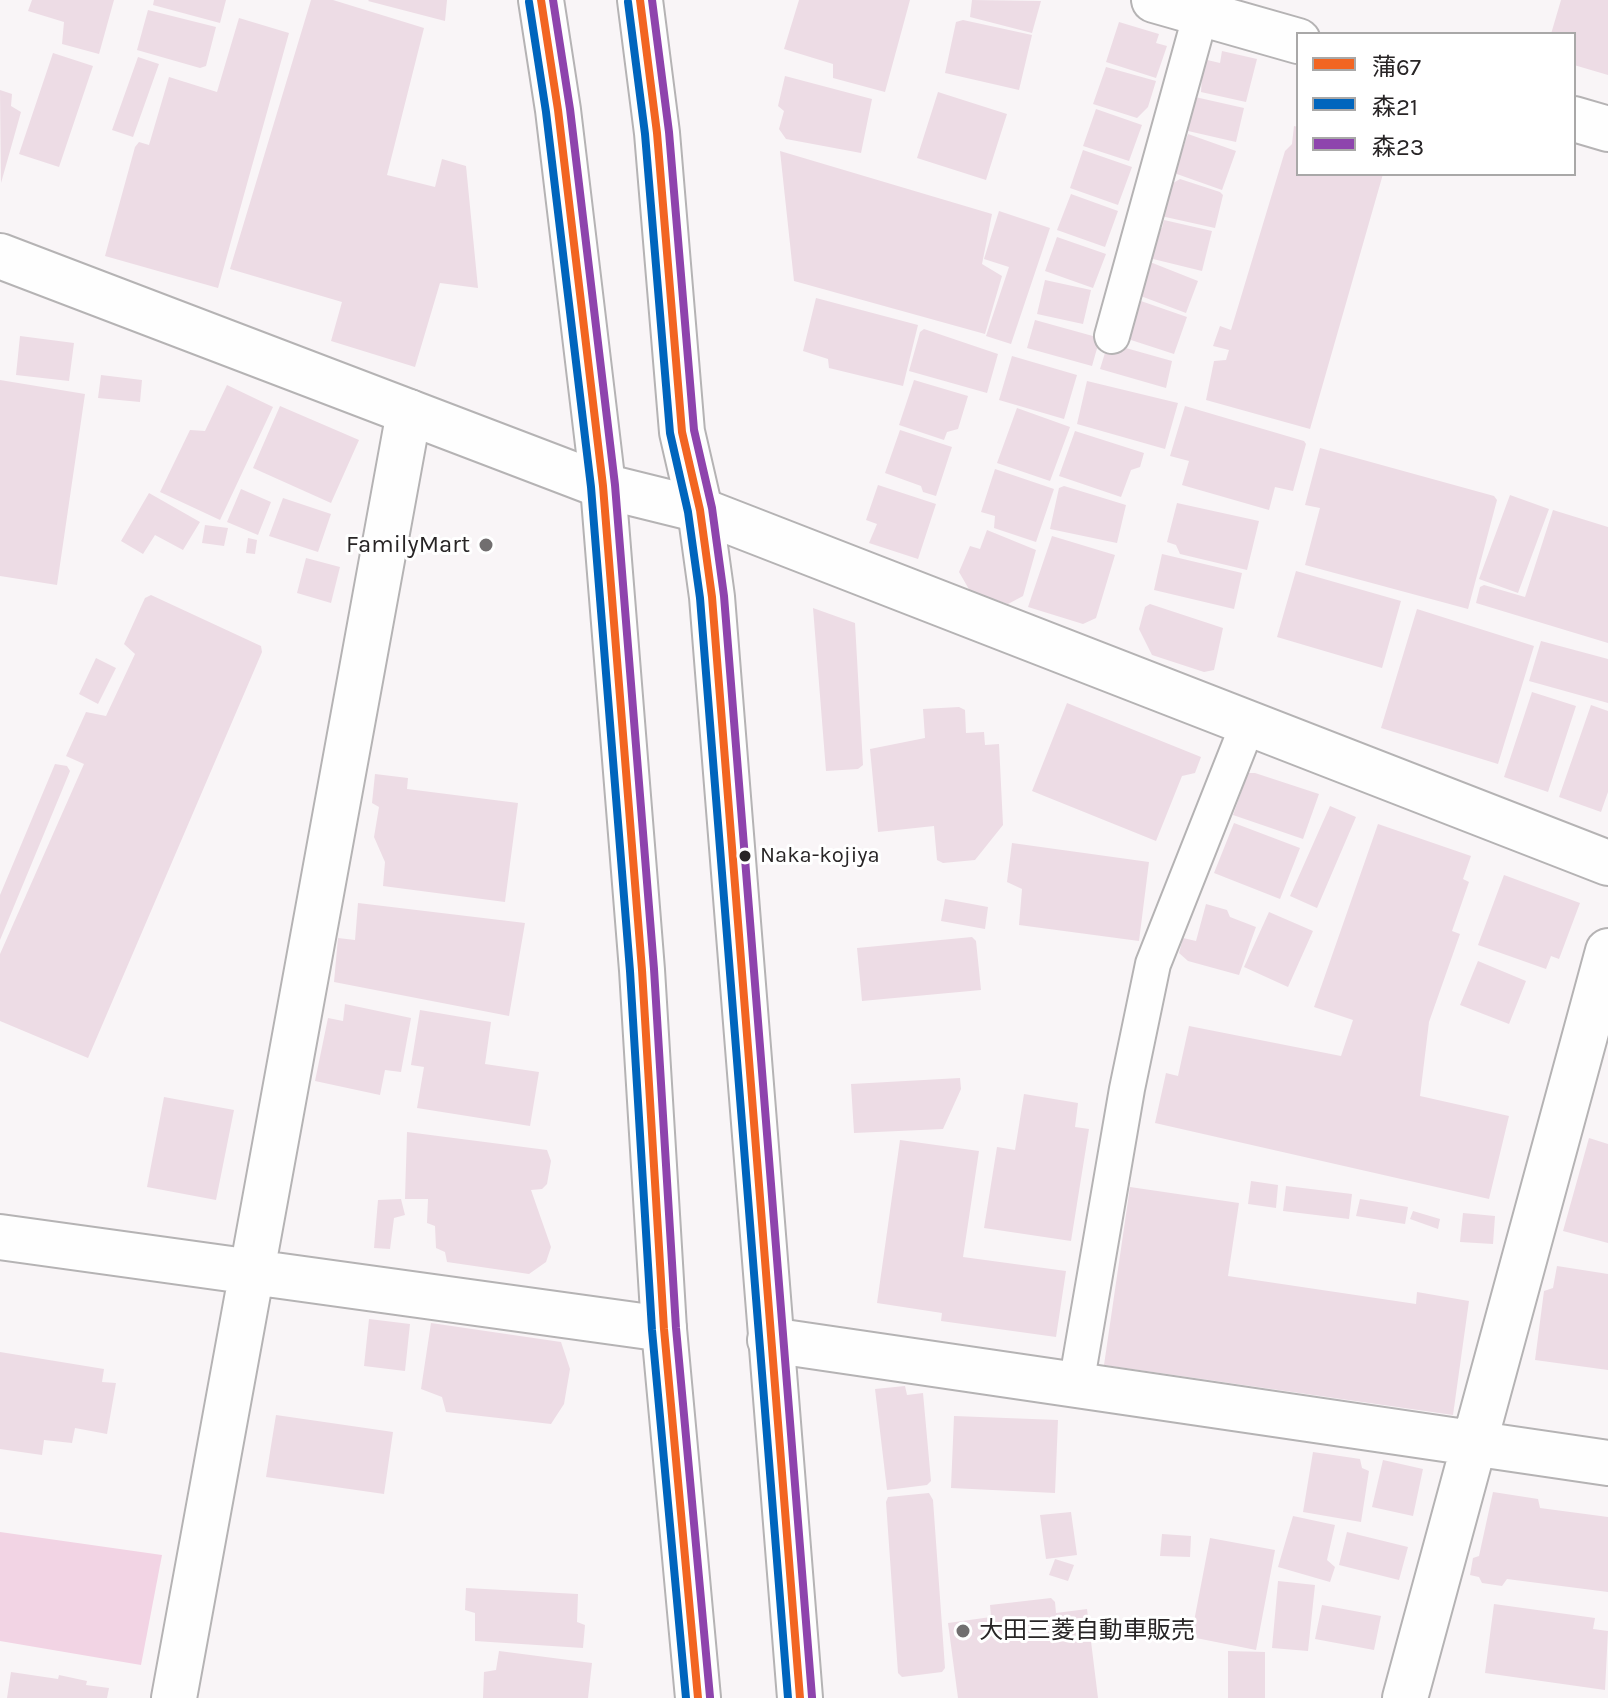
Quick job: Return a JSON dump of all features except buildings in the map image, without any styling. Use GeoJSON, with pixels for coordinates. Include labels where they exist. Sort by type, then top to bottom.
{"type":"FeatureCollection","features":[{"type":"Feature","properties":{"kind":"main road"},"geometry":{"type":"LineString","coordinates":[[541,0],[558,110],[603,486],[642,970],[664,1329],[698,1698]]}},
{"type":"Feature","properties":{"kind":"main road"},"geometry":{"type":"LineString","coordinates":[[640,0],[657,133],[682,432],[700,510],[712,597],[800,1698]]}},
{"type":"Feature","properties":{"kind":"main road"},"geometry":{"type":"LineString","coordinates":[[1154,0],[1296,40]]}},
{"type":"Feature","properties":{"kind":"main road"},"geometry":{"type":"LineString","coordinates":[[1576,120],[1608,129]]}},
{"type":"Feature","properties":{"kind":"main road"},"geometry":{"type":"LineString","coordinates":[[0,256],[603,486],[700,510],[1608,863]]}},
{"type":"Feature","properties":{"kind":"main road"},"geometry":{"type":"LineString","coordinates":[[174,1698],[409,412]]}},
{"type":"Feature","properties":{"kind":"main road"},"geometry":{"type":"LineString","coordinates":[[1405,1698],[1608,951]]}},
{"type":"Feature","properties":{"kind":"main road"},"geometry":{"type":"LineString","coordinates":[[0,1237],[664,1329]]}},
{"type":"Feature","properties":{"kind":"main road"},"geometry":{"type":"LineString","coordinates":[[770,1340],[1608,1463]]}},
{"type":"Feature","properties":{"kind":"lane"},"geometry":{"type":"LineString","coordinates":[[1112,336],[1201,13]]}},
{"type":"Feature","properties":{"kind":"lane"},"geometry":{"type":"LineString","coordinates":[[1076,1385],[1127,1089],[1153,964],[1248,724]]}},
{"type":"Feature","properties":{"kind":"shaded area"},"geometry":{"type":"Polygon","coordinates":[[[0,1532],[162,1555],[141,1665],[0,1641],[0,1532]]]}},
{"type":"Feature","properties":{"kind":"transit line","name":"蒲67"},"geometry":{"type":"LineString","coordinates":[[541,0],[558,110],[603,486],[642,970],[664,1329],[698,1698]]}},
{"type":"Feature","properties":{"kind":"transit line","name":"森23"},"geometry":{"type":"LineString","coordinates":[[553,0],[570,109],[615,485],[654,969],[676,1328],[710,1697]]}},
{"type":"Feature","properties":{"kind":"transit line","name":"蒲67"},"geometry":{"type":"LineString","coordinates":[[640,0],[657,133],[682,432],[700,510],[712,597],[800,1698]]}},
{"type":"Feature","properties":{"kind":"transit line","name":"森23"},"geometry":{"type":"LineString","coordinates":[[652,0],[669,132],[694,430],[712,508],[724,596],[812,1697]]}},
{"type":"Feature","properties":{"kind":"transit line","name":"森21"},"geometry":{"type":"LineString","coordinates":[[529,2],[546,112],[591,487],[630,971],[652,1330],[686,1698]]}},
{"type":"Feature","properties":{"kind":"transit line","name":"森21"},"geometry":{"type":"LineString","coordinates":[[628,2],[645,134],[670,433],[688,512],[700,598],[788,1698]]}},
{"type":"Feature","properties":{"kind":"place","name":"FamilyMart"},"geometry":{"type":"Point","coordinates":[486,545]}},
{"type":"Feature","properties":{"kind":"place","name":"Naka-kojiya"},"geometry":{"type":"Point","coordinates":[745,856]}},
{"type":"Feature","properties":{"kind":"place","name":"大田三菱自動車販売"},"geometry":{"type":"Point","coordinates":[963,1631]}}]}
